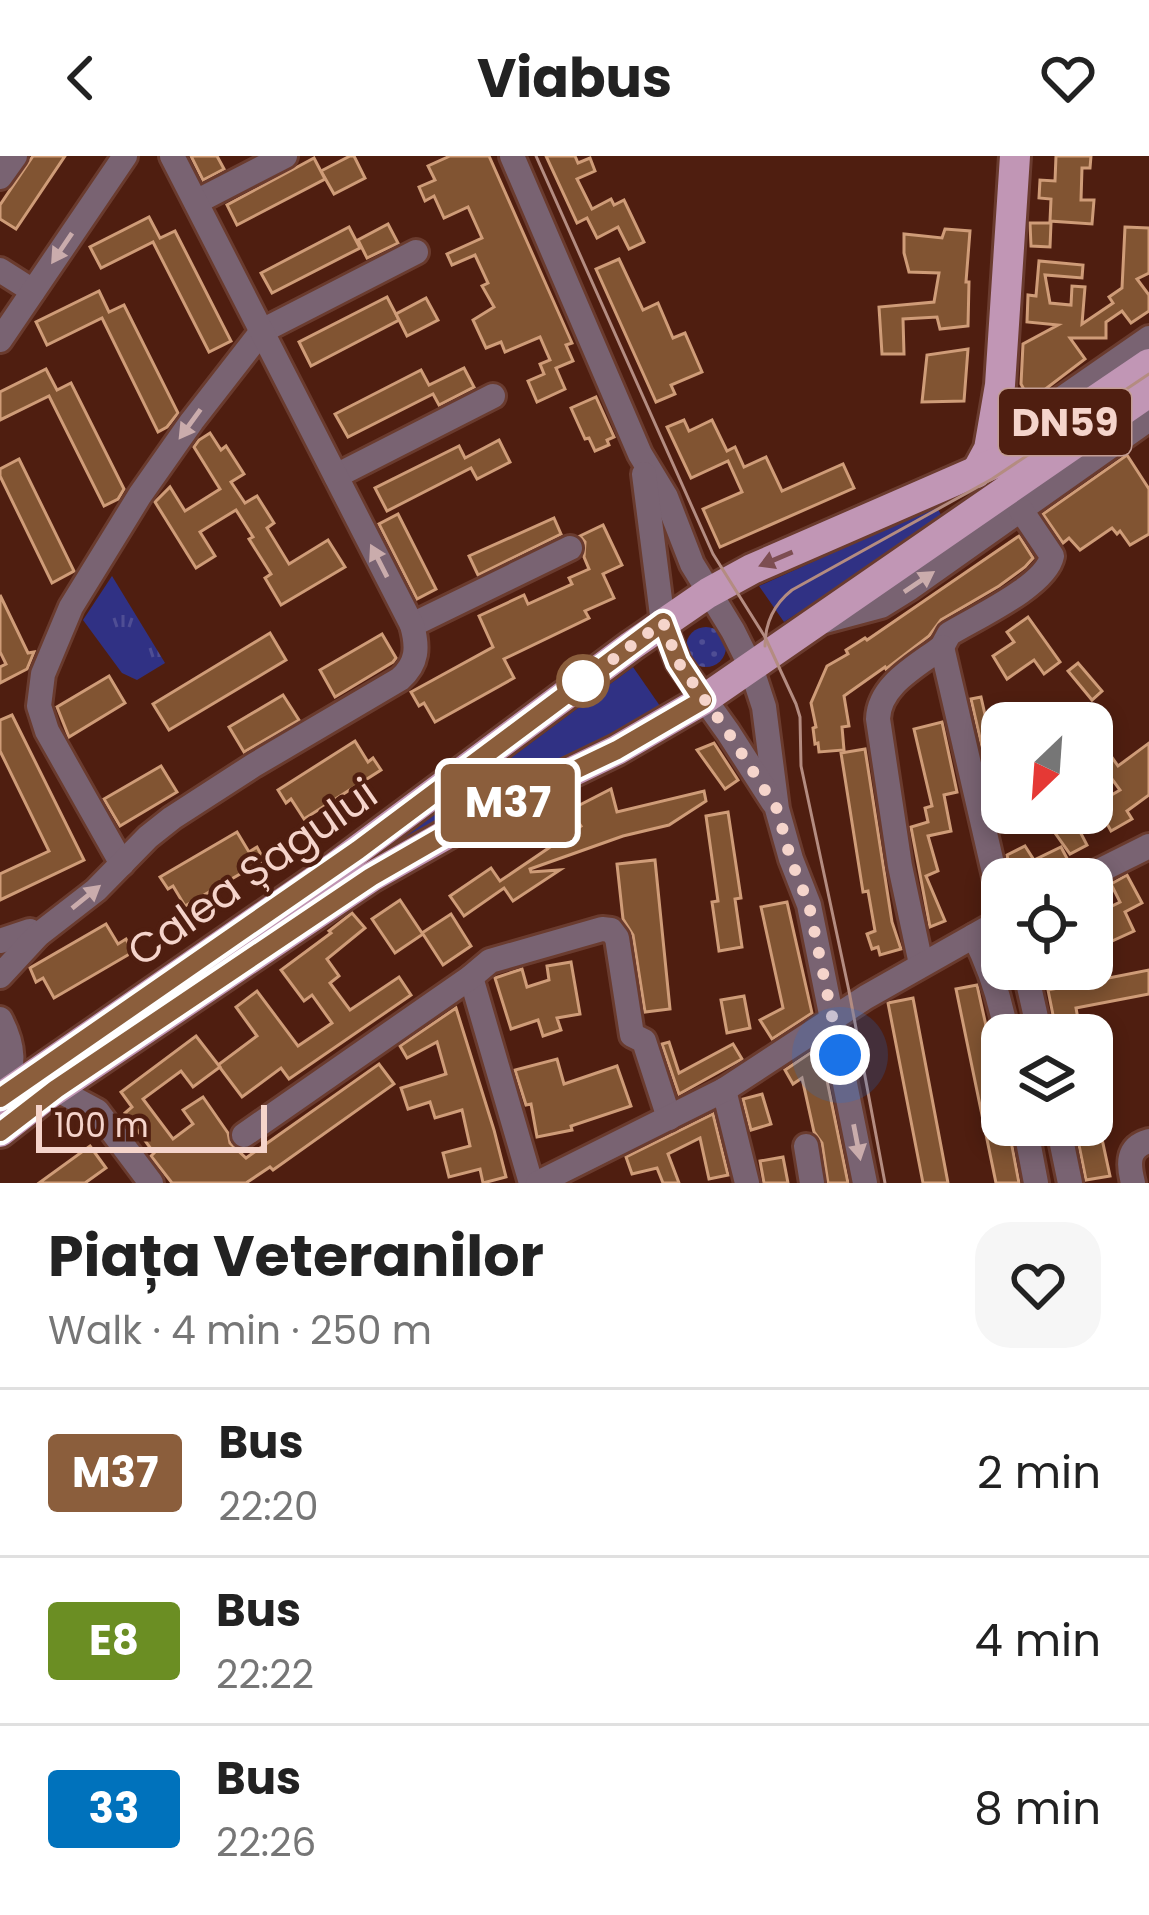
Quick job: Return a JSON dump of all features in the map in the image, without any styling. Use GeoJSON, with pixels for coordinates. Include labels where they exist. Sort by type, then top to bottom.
{"type":"FeatureCollection","features":[{"type":"Feature","properties":{"kind":"main road"},"geometry":{"type":"LineString","coordinates":[[982,461],[1000,385],[1015,156]]}},
{"type":"Feature","properties":{"kind":"main road","name":"DN59"},"geometry":{"type":"LineString","coordinates":[[663,622],[752,569],[982,461],[1016,454],[1149,364]]}},
{"type":"Feature","properties":{"kind":"main road","name":"DN59"},"geometry":{"type":"LineString","coordinates":[[703,700],[1149,392]]}},
{"type":"Feature","properties":{"kind":"main road","name":"Calea Șagului"},"geometry":{"type":"LineString","coordinates":[[0,1132],[56,1074],[663,622]]}},
{"type":"Feature","properties":{"kind":"main road","name":"Calea Șagului"},"geometry":{"type":"LineString","coordinates":[[2,1097],[56,1074],[90,1066],[386,868],[470,820],[617,750],[703,700]]}},
{"type":"Feature","properties":{"kind":"street"},"geometry":{"type":"LineString","coordinates":[[0,177],[14,156]]}},
{"type":"Feature","properties":{"kind":"street"},"geometry":{"type":"LineString","coordinates":[[0,340],[125,156]]}},
{"type":"Feature","properties":{"kind":"street"},"geometry":{"type":"LineString","coordinates":[[0,976],[38,935],[96,890],[148,837],[196,802],[400,680],[415,659],[412,625],[172,156]]}},
{"type":"Feature","properties":{"kind":"street"},"geometry":{"type":"LineString","coordinates":[[196,202],[285,156]]}},
{"type":"Feature","properties":{"kind":"street"},"geometry":{"type":"LineString","coordinates":[[512,156],[640,454],[666,496],[692,564],[751,668],[768,724],[777,809],[809,905],[865,1183]]}},
{"type":"Feature","properties":{"kind":"street"},"geometry":{"type":"LineString","coordinates":[[122,864],[46,731],[39,706],[43,674],[71,607],[192,421],[262,332],[416,252]]}},
{"type":"Feature","properties":{"kind":"street"},"geometry":{"type":"LineString","coordinates":[[0,270],[33,292]]}},
{"type":"Feature","properties":{"kind":"street"},"geometry":{"type":"LineString","coordinates":[[982,461],[1021,425],[1149,338]]}},
{"type":"Feature","properties":{"kind":"street"},"geometry":{"type":"LineString","coordinates":[[1000,385],[1021,425]]}},
{"type":"Feature","properties":{"kind":"street"},"geometry":{"type":"LineString","coordinates":[[336,476],[493,396]]}},
{"type":"Feature","properties":{"kind":"street"},"geometry":{"type":"LineString","coordinates":[[811,624],[881,606],[910,589],[1149,419]]}},
{"type":"Feature","properties":{"kind":"street"},"geometry":{"type":"LineString","coordinates":[[640,454],[663,622],[678,662],[777,809]]}},
{"type":"Feature","properties":{"kind":"street"},"geometry":{"type":"LineString","coordinates":[[921,964],[900,866],[878,705],[905,675],[942,647],[949,634],[1032,583],[1050,566],[1052,556],[1021,510]]}},
{"type":"Feature","properties":{"kind":"street"},"geometry":{"type":"LineString","coordinates":[[412,625],[570,548]]}},
{"type":"Feature","properties":{"kind":"street"},"geometry":{"type":"LineString","coordinates":[[942,647],[991,858]]}},
{"type":"Feature","properties":{"kind":"street"},"geometry":{"type":"LineString","coordinates":[[1113,864],[1149,846]]}},
{"type":"Feature","properties":{"kind":"street"},"geometry":{"type":"LineString","coordinates":[[244,1135],[490,961],[602,929],[611,930],[617,938],[632,1035],[644,1041],[669,1118]]}},
{"type":"Feature","properties":{"kind":"street"},"geometry":{"type":"LineString","coordinates":[[0,941],[30,931],[38,935]]}},
{"type":"Feature","properties":{"kind":"street"},"geometry":{"type":"LineString","coordinates":[[471,977],[535,1183],[724,1090],[921,964],[981,932]]}},
{"type":"Feature","properties":{"kind":"street"},"geometry":{"type":"LineString","coordinates":[[974,936],[995,980],[1002,1014]]}},
{"type":"Feature","properties":{"kind":"street"},"geometry":{"type":"LineString","coordinates":[[5,1029],[97,1111],[140,1179]]}},
{"type":"Feature","properties":{"kind":"street"},"geometry":{"type":"LineString","coordinates":[[2,1097],[11,1065],[5,1029]]}},
{"type":"Feature","properties":{"kind":"street"},"geometry":{"type":"LineString","coordinates":[[90,1066],[97,1111]]}},
{"type":"Feature","properties":{"kind":"street"},"geometry":{"type":"LineString","coordinates":[[724,1090],[747,1183]]}},
{"type":"Feature","properties":{"kind":"street"},"geometry":{"type":"LineString","coordinates":[[1132,1183],[1130,1158],[1138,1145],[1149,1141]]}},
{"type":"Feature","properties":{"kind":"street"},"geometry":{"type":"LineString","coordinates":[[806,1146],[812,1183]]}},
{"type":"Feature","properties":{"kind":"street"},"geometry":{"type":"LineString","coordinates":[[1029,1146],[1036,1183]]}},
{"type":"Feature","properties":{"kind":"street"},"geometry":{"type":"LineString","coordinates":[[1062,1146],[1070,1183]]}},
{"type":"Feature","properties":{"kind":"green space"},"geometry":{"type":"Polygon","coordinates":[[[934,502],[944,520],[784,622],[759,586],[888,528],[934,502]]]}},
{"type":"Feature","properties":{"kind":"green space"},"geometry":{"type":"Polygon","coordinates":[[[112,576],[165,663],[137,680],[122,673],[83,620],[112,576]]]}},
{"type":"Feature","properties":{"kind":"green space"},"geometry":{"type":"Polygon","coordinates":[[[706,627],[720,633],[726,647],[720,661],[706,667],[692,661],[686,647],[692,633],[706,627]]]}},
{"type":"Feature","properties":{"kind":"green space"},"geometry":{"type":"Polygon","coordinates":[[[633,667],[660,706],[382,862],[379,856],[633,667]]]}},
{"type":"Feature","properties":{"kind":"building"},"geometry":{"type":"Polygon","coordinates":[[[33,156],[65,156],[16,229],[0,219],[0,205],[33,156]]]}},
{"type":"Feature","properties":{"kind":"building"},"geometry":{"type":"Polygon","coordinates":[[[191,156],[217,156],[224,169],[203,180],[191,156]]]}},
{"type":"Feature","properties":{"kind":"building"},"geometry":{"type":"Polygon","coordinates":[[[350,156],[365,178],[334,194],[321,171],[350,156]]]}},
{"type":"Feature","properties":{"kind":"building"},"geometry":{"type":"Polygon","coordinates":[[[450,156],[489,156],[572,343],[566,345],[573,361],[556,368],[565,389],[537,402],[528,381],[544,374],[540,364],[550,360],[540,337],[505,352],[501,342],[486,348],[473,320],[494,307],[482,286],[488,283],[475,255],[452,265],[447,254],[482,238],[468,207],[444,218],[434,196],[425,201],[419,187],[435,180],[428,166],[450,156]]]}},
{"type":"Feature","properties":{"kind":"building"},"geometry":{"type":"Polygon","coordinates":[[[546,156],[575,156],[578,163],[590,158],[595,171],[577,179],[592,209],[611,199],[614,205],[624,200],[644,242],[629,249],[618,227],[597,238],[587,218],[577,223],[546,156]]]}},
{"type":"Feature","properties":{"kind":"building"},"geometry":{"type":"Polygon","coordinates":[[[1056,156],[1091,156],[1090,168],[1082,168],[1081,200],[1094,200],[1092,224],[1050,221],[1051,199],[1039,198],[1040,180],[1055,181],[1056,156]]]}},
{"type":"Feature","properties":{"kind":"building"},"geometry":{"type":"Polygon","coordinates":[[[314,158],[325,179],[237,225],[227,205],[314,158]]]}},
{"type":"Feature","properties":{"kind":"building"},"geometry":{"type":"Polygon","coordinates":[[[149,217],[160,238],[175,231],[231,341],[209,352],[153,242],[101,268],[90,247],[149,217]]]}},
{"type":"Feature","properties":{"kind":"building"},"geometry":{"type":"Polygon","coordinates":[[[1030,223],[1051,223],[1050,247],[1031,246],[1030,223]]]}},
{"type":"Feature","properties":{"kind":"building"},"geometry":{"type":"Polygon","coordinates":[[[388,224],[398,243],[367,258],[358,240],[388,224]]]}},
{"type":"Feature","properties":{"kind":"building"},"geometry":{"type":"Polygon","coordinates":[[[349,227],[360,248],[272,293],[261,273],[349,227]]]}},
{"type":"Feature","properties":{"kind":"building"},"geometry":{"type":"Polygon","coordinates":[[[1125,227],[1149,228],[1149,273],[1137,279],[1149,295],[1149,311],[1131,323],[1122,311],[1106,322],[1106,338],[1070,338],[1085,359],[1035,397],[1028,397],[1021,384],[1023,344],[1058,325],[1027,322],[1028,295],[1036,296],[1039,261],[1083,265],[1082,278],[1045,275],[1050,303],[1071,305],[1072,286],[1085,287],[1082,324],[1113,303],[1109,297],[1122,288],[1125,227]]]}},
{"type":"Feature","properties":{"kind":"building"},"geometry":{"type":"Polygon","coordinates":[[[945,229],[970,231],[968,326],[940,329],[937,317],[903,319],[904,354],[882,354],[879,307],[934,302],[939,273],[909,272],[904,234],[942,238],[945,229]]]}},
{"type":"Feature","properties":{"kind":"building"},"geometry":{"type":"Polygon","coordinates":[[[619,259],[643,310],[658,303],[673,338],[685,333],[702,372],[671,385],[675,394],[656,402],[596,269],[619,259]]]}},
{"type":"Feature","properties":{"kind":"building"},"geometry":{"type":"Polygon","coordinates":[[[99,291],[109,312],[124,305],[178,413],[158,432],[102,318],[47,345],[36,322],[99,291]]]}},
{"type":"Feature","properties":{"kind":"building"},"geometry":{"type":"Polygon","coordinates":[[[387,297],[399,320],[311,366],[299,342],[387,297]]]}},
{"type":"Feature","properties":{"kind":"building"},"geometry":{"type":"Polygon","coordinates":[[[426,298],[438,320],[407,336],[396,314],[426,298]]]}},
{"type":"Feature","properties":{"kind":"building"},"geometry":{"type":"Polygon","coordinates":[[[968,349],[964,401],[922,402],[927,355],[968,349]]]}},
{"type":"Feature","properties":{"kind":"building"},"geometry":{"type":"Polygon","coordinates":[[[464,368],[474,387],[439,405],[433,394],[348,437],[335,414],[421,370],[429,385],[464,368]]]}},
{"type":"Feature","properties":{"kind":"building"},"geometry":{"type":"Polygon","coordinates":[[[46,369],[57,390],[71,383],[124,489],[118,499],[104,506],[49,396],[0,420],[0,392],[46,369]]]}},
{"type":"Feature","properties":{"kind":"building"},"geometry":{"type":"Polygon","coordinates":[[[596,397],[614,437],[595,451],[571,408],[596,397]]]}},
{"type":"Feature","properties":{"kind":"building"},"geometry":{"type":"Polygon","coordinates":[[[684,420],[689,431],[712,420],[727,451],[735,447],[744,467],[766,457],[782,491],[843,464],[854,488],[720,547],[703,509],[742,492],[728,461],[691,478],[667,427],[684,420]]]}},
{"type":"Feature","properties":{"kind":"building"},"geometry":{"type":"Polygon","coordinates":[[[210,433],[221,450],[226,446],[244,474],[231,482],[245,503],[257,496],[274,523],[267,528],[289,564],[328,540],[345,567],[281,605],[265,578],[271,574],[236,510],[200,532],[215,556],[196,568],[155,502],[170,487],[185,511],[220,489],[194,447],[210,433]]]}},
{"type":"Feature","properties":{"kind":"building"},"geometry":{"type":"Polygon","coordinates":[[[499,440],[510,462],[477,479],[471,468],[387,511],[375,488],[459,446],[465,458],[499,440]]]}},
{"type":"Feature","properties":{"kind":"building"},"geometry":{"type":"Polygon","coordinates":[[[1127,455],[1149,489],[1149,534],[1130,545],[1112,528],[1080,550],[1069,538],[1063,543],[1043,514],[1127,455]]]}},
{"type":"Feature","properties":{"kind":"building"},"geometry":{"type":"Polygon","coordinates":[[[19,459],[74,571],[52,583],[0,476],[0,469],[19,459]]]}},
{"type":"Feature","properties":{"kind":"building"},"geometry":{"type":"Polygon","coordinates":[[[398,514],[436,589],[417,599],[379,524],[398,514]]]}},
{"type":"Feature","properties":{"kind":"building"},"geometry":{"type":"Polygon","coordinates":[[[554,518],[561,534],[478,575],[469,556],[554,518]]]}},
{"type":"Feature","properties":{"kind":"building"},"geometry":{"type":"Polygon","coordinates":[[[603,525],[622,565],[603,574],[614,598],[585,611],[589,618],[504,659],[514,678],[435,722],[411,692],[493,647],[479,616],[524,595],[528,604],[572,584],[569,578],[589,569],[580,536],[603,525]]]}},
{"type":"Feature","properties":{"kind":"building"},"geometry":{"type":"Polygon","coordinates":[[[1019,536],[1033,558],[1025,567],[941,620],[929,636],[844,696],[849,726],[842,727],[844,750],[819,752],[811,703],[827,666],[1019,536]]]}},
{"type":"Feature","properties":{"kind":"building"},"geometry":{"type":"Polygon","coordinates":[[[0,595],[28,653],[34,652],[27,669],[0,683],[0,667],[6,664],[0,652],[0,595]]]}},
{"type":"Feature","properties":{"kind":"building"},"geometry":{"type":"Polygon","coordinates":[[[1028,617],[1060,662],[1044,674],[1034,660],[1007,679],[993,656],[1014,642],[1007,632],[1028,617]]]}},
{"type":"Feature","properties":{"kind":"building"},"geometry":{"type":"Polygon","coordinates":[[[270,633],[286,660],[169,730],[153,704],[270,633]]]}},
{"type":"Feature","properties":{"kind":"building"},"geometry":{"type":"Polygon","coordinates":[[[382,634],[396,658],[335,697],[320,670],[382,634]]]}},
{"type":"Feature","properties":{"kind":"building"},"geometry":{"type":"Polygon","coordinates":[[[1078,663],[1102,691],[1092,700],[1068,671],[1078,663]]]}},
{"type":"Feature","properties":{"kind":"building"},"geometry":{"type":"Polygon","coordinates":[[[109,676],[125,703],[69,737],[57,707],[109,676]]]}},
{"type":"Feature","properties":{"kind":"building"},"geometry":{"type":"Polygon","coordinates":[[[283,695],[299,720],[244,752],[229,727],[283,695]]]}},
{"type":"Feature","properties":{"kind":"building"},"geometry":{"type":"Polygon","coordinates":[[[981,697],[981,742],[971,699],[981,697]]]}},
{"type":"Feature","properties":{"kind":"building"},"geometry":{"type":"Polygon","coordinates":[[[12,715],[84,860],[0,900],[0,874],[49,851],[0,751],[0,720],[12,715]]]}},
{"type":"Feature","properties":{"kind":"building"},"geometry":{"type":"Polygon","coordinates":[[[942,722],[957,792],[944,795],[951,831],[928,836],[938,871],[926,876],[945,921],[930,927],[911,827],[928,822],[925,808],[932,806],[914,729],[942,722]]]}},
{"type":"Feature","properties":{"kind":"building"},"geometry":{"type":"Polygon","coordinates":[[[355,741],[368,762],[373,758],[381,770],[304,819],[291,799],[286,803],[278,790],[355,741]]]}},
{"type":"Feature","properties":{"kind":"building"},"geometry":{"type":"Polygon","coordinates":[[[714,743],[738,780],[725,789],[697,750],[714,743]]]}},
{"type":"Feature","properties":{"kind":"building"},"geometry":{"type":"Polygon","coordinates":[[[1149,743],[1149,795],[1127,811],[1132,819],[1113,830],[1113,794],[1120,790],[1113,780],[1113,759],[1118,766],[1149,743]]]}},
{"type":"Feature","properties":{"kind":"building"},"geometry":{"type":"Polygon","coordinates":[[[865,749],[892,922],[901,949],[880,955],[878,947],[872,949],[867,934],[875,931],[868,891],[863,892],[841,753],[865,749]]]}},
{"type":"Feature","properties":{"kind":"building"},"geometry":{"type":"Polygon","coordinates":[[[161,766],[177,792],[120,826],[104,799],[161,766]]]}},
{"type":"Feature","properties":{"kind":"building"},"geometry":{"type":"Polygon","coordinates":[[[611,789],[617,812],[704,791],[706,801],[669,825],[530,869],[560,870],[513,901],[504,888],[464,916],[450,896],[491,868],[500,881],[581,826],[570,810],[611,789]]]}},
{"type":"Feature","properties":{"kind":"building"},"geometry":{"type":"Polygon","coordinates":[[[728,812],[741,898],[735,899],[742,947],[719,951],[712,902],[718,901],[706,816],[728,812]]]}},
{"type":"Feature","properties":{"kind":"building"},"geometry":{"type":"Polygon","coordinates":[[[237,832],[249,852],[257,847],[264,860],[185,906],[173,886],[168,889],[160,877],[237,832]]]}},
{"type":"Feature","properties":{"kind":"building"},"geometry":{"type":"Polygon","coordinates":[[[1056,834],[1081,834],[1087,845],[1070,854],[1056,834]]]}},
{"type":"Feature","properties":{"kind":"building"},"geometry":{"type":"Polygon","coordinates":[[[1025,846],[1033,858],[1008,858],[1025,846]]]}},
{"type":"Feature","properties":{"kind":"building"},"geometry":{"type":"Polygon","coordinates":[[[1061,847],[1067,858],[1038,858],[1061,847]]]}},
{"type":"Feature","properties":{"kind":"building"},"geometry":{"type":"Polygon","coordinates":[[[655,860],[670,1009],[645,1012],[633,935],[623,919],[617,864],[655,860]]]}},
{"type":"Feature","properties":{"kind":"building"},"geometry":{"type":"Polygon","coordinates":[[[1127,875],[1142,903],[1125,912],[1134,931],[1113,941],[1113,906],[1120,902],[1113,883],[1127,875]]]}},
{"type":"Feature","properties":{"kind":"building"},"geometry":{"type":"Polygon","coordinates":[[[400,900],[422,933],[451,914],[471,946],[443,965],[423,934],[395,953],[372,919],[400,900]]]}},
{"type":"Feature","properties":{"kind":"building"},"geometry":{"type":"Polygon","coordinates":[[[787,902],[812,1013],[772,1039],[760,1020],[783,1008],[761,907],[787,902]]]}},
{"type":"Feature","properties":{"kind":"building"},"geometry":{"type":"Polygon","coordinates":[[[352,913],[365,928],[327,959],[339,976],[330,983],[350,1010],[399,977],[411,995],[289,1079],[281,1068],[242,1097],[218,1065],[257,1036],[236,1007],[257,991],[298,1046],[332,1023],[312,995],[304,1001],[281,970],[352,913]]]}},
{"type":"Feature","properties":{"kind":"building"},"geometry":{"type":"Polygon","coordinates":[[[106,924],[118,944],[126,939],[133,952],[54,998],[43,978],[36,982],[30,968],[106,924]]]}},
{"type":"Feature","properties":{"kind":"building"},"geometry":{"type":"Polygon","coordinates":[[[571,962],[580,1014],[557,1018],[561,1030],[543,1036],[538,1020],[511,1029],[495,978],[522,969],[527,987],[549,980],[547,966],[571,962]]]}},
{"type":"Feature","properties":{"kind":"building"},"geometry":{"type":"Polygon","coordinates":[[[1149,970],[1149,994],[1076,1008],[1077,1014],[1053,1014],[1048,990],[1113,990],[1113,977],[1149,970]]]}},
{"type":"Feature","properties":{"kind":"building"},"geometry":{"type":"Polygon","coordinates":[[[977,985],[983,1014],[981,1110],[956,989],[977,985]]]}},
{"type":"Feature","properties":{"kind":"building"},"geometry":{"type":"Polygon","coordinates":[[[744,996],[750,1028],[727,1033],[721,1000],[744,996]]]}},
{"type":"Feature","properties":{"kind":"building"},"geometry":{"type":"Polygon","coordinates":[[[913,998],[948,1183],[923,1183],[888,1003],[913,998]]]}},
{"type":"Feature","properties":{"kind":"building"},"geometry":{"type":"Polygon","coordinates":[[[456,1008],[506,1177],[483,1183],[480,1169],[449,1177],[443,1153],[470,1146],[462,1110],[435,1118],[430,1102],[408,1109],[401,1088],[446,1074],[437,1042],[407,1058],[400,1046],[456,1008]]]}},
{"type":"Feature","properties":{"kind":"building"},"geometry":{"type":"Polygon","coordinates":[[[196,1036],[220,1067],[193,1087],[181,1071],[143,1099],[173,1139],[193,1124],[183,1110],[203,1097],[230,1143],[246,1158],[379,1064],[394,1084],[273,1170],[270,1167],[246,1183],[172,1183],[125,1113],[132,1107],[121,1092],[196,1036]]]}},
{"type":"Feature","properties":{"kind":"building"},"geometry":{"type":"Polygon","coordinates":[[[669,1042],[679,1073],[733,1044],[742,1059],[679,1094],[662,1044],[669,1042]]]}},
{"type":"Feature","properties":{"kind":"building"},"geometry":{"type":"Polygon","coordinates":[[[819,1047],[848,1183],[828,1183],[822,1143],[814,1132],[802,1078],[793,1084],[785,1070],[819,1047]]]}},
{"type":"Feature","properties":{"kind":"building"},"geometry":{"type":"Polygon","coordinates":[[[557,1059],[564,1084],[617,1066],[631,1106],[571,1126],[572,1130],[537,1137],[531,1104],[526,1105],[515,1070],[557,1059]]]}},
{"type":"Feature","properties":{"kind":"building"},"geometry":{"type":"Polygon","coordinates":[[[762,1094],[771,1124],[751,1130],[743,1099],[762,1094]]]}},
{"type":"Feature","properties":{"kind":"building"},"geometry":{"type":"Polygon","coordinates":[[[713,1114],[728,1175],[709,1179],[700,1138],[668,1154],[679,1183],[663,1183],[657,1168],[632,1174],[626,1157],[713,1114]]]}},
{"type":"Feature","properties":{"kind":"building"},"geometry":{"type":"Polygon","coordinates":[[[90,1146],[106,1168],[85,1183],[39,1183],[90,1146]]]}},
{"type":"Feature","properties":{"kind":"building"},"geometry":{"type":"Polygon","coordinates":[[[988,1146],[1012,1146],[1019,1183],[996,1183],[988,1146]]]}},
{"type":"Feature","properties":{"kind":"building"},"geometry":{"type":"Polygon","coordinates":[[[1079,1146],[1104,1146],[1110,1176],[1086,1180],[1079,1146]]]}},
{"type":"Feature","properties":{"kind":"building"},"geometry":{"type":"Polygon","coordinates":[[[783,1157],[788,1183],[764,1183],[760,1161],[783,1157]]]}},
{"type":"Feature","properties":{"kind":"tram line"},"geometry":{"type":"LineString","coordinates":[[536,156],[713,554],[765,637],[796,704],[801,766],[885,1183]]}},
{"type":"Feature","properties":{"kind":"tram line"},"geometry":{"type":"LineString","coordinates":[[765,646],[771,615],[792,590],[992,479],[1149,374]]}},
{"type":"Feature","properties":{"kind":"bus line","name":"M37"},"geometry":{"type":"LineString","coordinates":[[0,1098],[358,850],[663,622],[678,662],[703,700],[617,750],[470,820],[371,877],[56,1089],[0,1132]]}},
{"type":"Feature","properties":{"kind":"route"},"geometry":{"type":"LineString","coordinates":[[583,681],[663,622],[678,662],[777,809],[809,905],[840,1055]]}}]}
